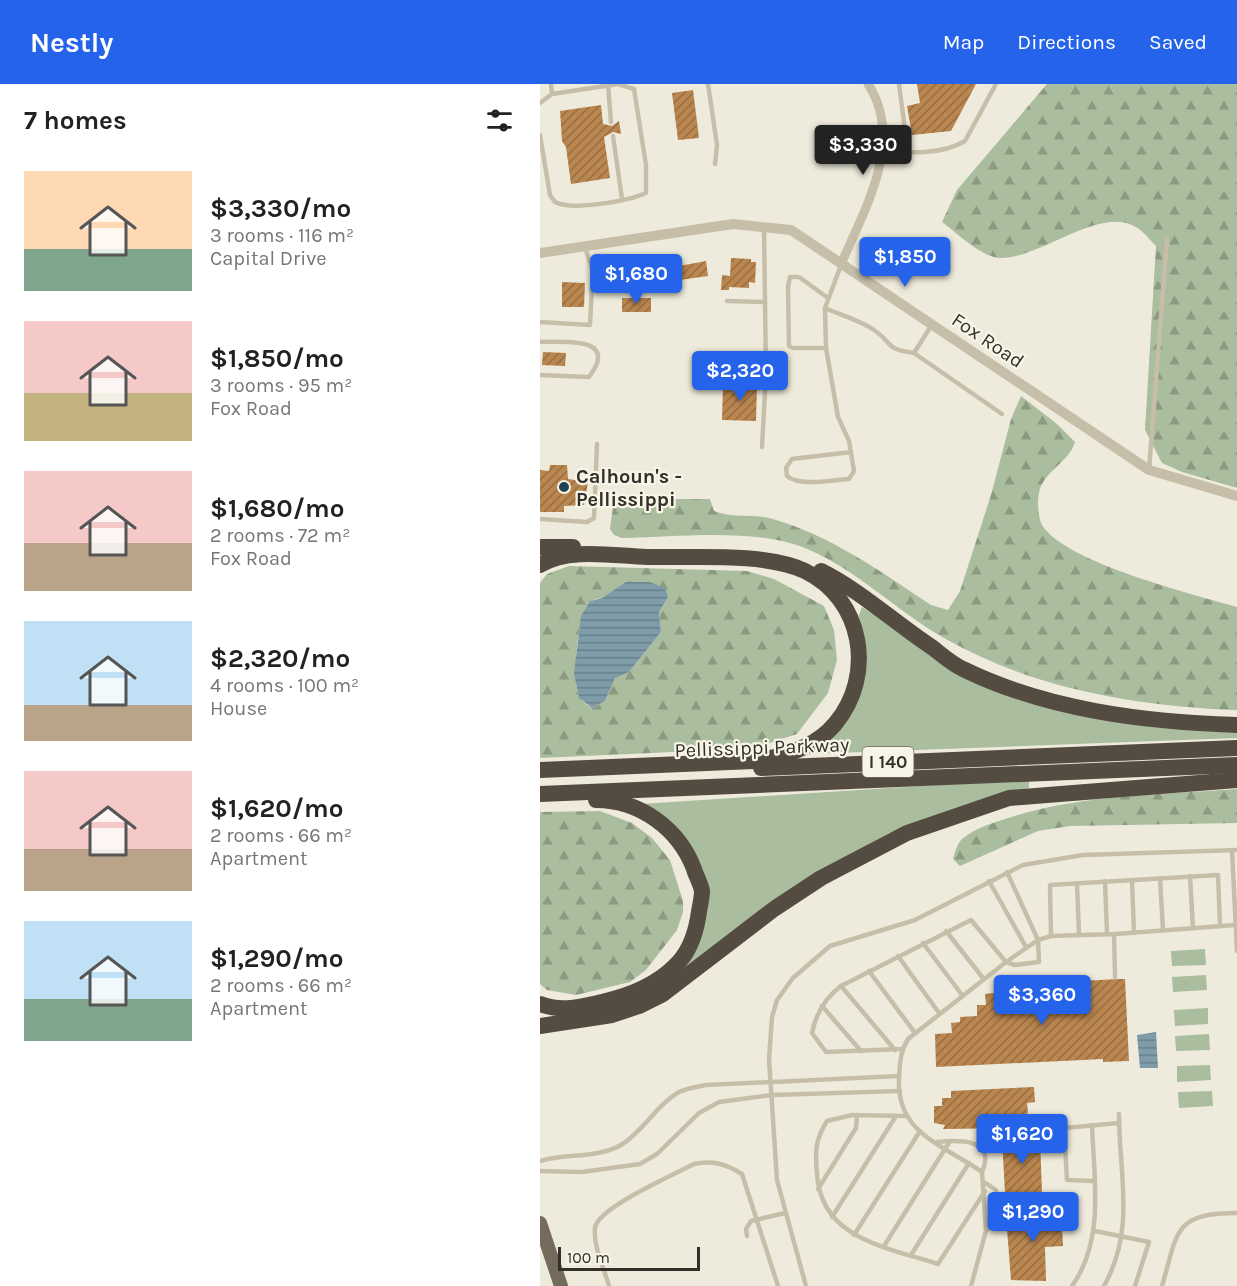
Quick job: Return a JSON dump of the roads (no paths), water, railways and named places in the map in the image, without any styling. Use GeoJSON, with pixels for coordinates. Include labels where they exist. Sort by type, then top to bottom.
{"type":"FeatureCollection","features":[{"type":"Feature","properties":{"kind":"highway"},"geometry":{"type":"LineString","coordinates":[[540,547],[764,554],[808,564],[847,584],[884,615],[962,668],[1016,689],[1126,718],[1179,724],[1237,725]]}},
{"type":"Feature","properties":{"kind":"highway"},"geometry":{"type":"LineString","coordinates":[[540,565],[570,555],[753,559],[784,564],[802,570],[831,588],[850,615],[859,636],[860,662],[849,704],[834,726],[814,742],[778,757],[754,761],[540,770]]}},
{"type":"Feature","properties":{"kind":"highway","name":"Pellissippi Parkway"},"geometry":{"type":"LineString","coordinates":[[540,777],[1237,748]]}},
{"type":"Feature","properties":{"kind":"highway","name":"Pellissippi Parkway"},"geometry":{"type":"LineString","coordinates":[[540,794],[1237,765]]}},
{"type":"Feature","properties":{"kind":"highway"},"geometry":{"type":"LineString","coordinates":[[540,1026],[612,1015],[663,994],[774,909],[821,878],[907,833],[974,808],[1009,798],[1237,780]]}},
{"type":"Feature","properties":{"kind":"highway"},"geometry":{"type":"LineString","coordinates":[[540,794],[553,801],[613,800],[645,813],[669,828],[687,851],[702,890],[695,937],[676,965],[651,985],[619,999],[579,1008],[550,1008],[540,1004]]}},
{"type":"Feature","properties":{"kind":"main road"},"geometry":{"type":"LineString","coordinates":[[541,1227],[561,1286]]}},
{"type":"Feature","properties":{"kind":"street"},"geometry":{"type":"LineString","coordinates":[[842,262],[879,170],[884,151],[883,122],[878,102],[868,84]]}},
{"type":"Feature","properties":{"kind":"street","name":"Fox Road"},"geometry":{"type":"LineString","coordinates":[[540,253],[733,224],[791,230],[842,262],[1149,470],[1237,496]]}},
{"type":"Feature","properties":{"kind":"lane"},"geometry":{"type":"LineString","coordinates":[[550,84],[552,94]]}},
{"type":"Feature","properties":{"kind":"lane"},"geometry":{"type":"LineString","coordinates":[[540,103],[552,94],[608,85],[618,84],[634,89],[646,165],[646,193],[622,199],[570,206],[555,202],[550,195],[540,135]]}},
{"type":"Feature","properties":{"kind":"lane"},"geometry":{"type":"LineString","coordinates":[[708,84],[717,145],[715,164]]}},
{"type":"Feature","properties":{"kind":"lane"},"geometry":{"type":"LineString","coordinates":[[899,84],[905,130],[904,152]]}},
{"type":"Feature","properties":{"kind":"lane"},"geometry":{"type":"LineString","coordinates":[[884,151],[928,152],[958,146],[965,141],[996,84]]}},
{"type":"Feature","properties":{"kind":"lane"},"geometry":{"type":"LineString","coordinates":[[608,85],[611,123]]}},
{"type":"Feature","properties":{"kind":"lane"},"geometry":{"type":"LineString","coordinates":[[613,136],[622,199]]}},
{"type":"Feature","properties":{"kind":"lane"},"geometry":{"type":"LineString","coordinates":[[762,447],[766,374],[764,227]]}},
{"type":"Feature","properties":{"kind":"lane"},"geometry":{"type":"LineString","coordinates":[[1149,470],[1167,239]]}},
{"type":"Feature","properties":{"kind":"lane"},"geometry":{"type":"LineString","coordinates":[[540,322],[590,325],[592,270],[584,247]]}},
{"type":"Feature","properties":{"kind":"lane"},"geometry":{"type":"LineString","coordinates":[[842,262],[825,309],[826,348],[840,427],[849,441],[851,452],[854,471],[849,479],[798,481],[787,476],[786,468],[792,459],[851,452]]}},
{"type":"Feature","properties":{"kind":"lane"},"geometry":{"type":"LineString","coordinates":[[826,348],[793,348],[789,345],[788,287],[790,277],[799,277],[828,298]]}},
{"type":"Feature","properties":{"kind":"lane"},"geometry":{"type":"LineString","coordinates":[[727,301],[765,302]]}},
{"type":"Feature","properties":{"kind":"lane"},"geometry":{"type":"LineString","coordinates":[[825,309],[874,329],[891,348],[914,353],[1002,414]]}},
{"type":"Feature","properties":{"kind":"lane"},"geometry":{"type":"LineString","coordinates":[[914,353],[933,324]]}},
{"type":"Feature","properties":{"kind":"lane"},"geometry":{"type":"LineString","coordinates":[[540,342],[584,342],[592,345],[597,352],[596,368],[589,377],[540,375]]}},
{"type":"Feature","properties":{"kind":"lane"},"geometry":{"type":"LineString","coordinates":[[540,519],[587,522],[594,518],[597,444]]}},
{"type":"Feature","properties":{"kind":"lane"},"geometry":{"type":"LineString","coordinates":[[806,1286],[777,1180],[769,1045],[777,1000],[793,978],[810,961],[842,941],[915,920],[1023,865],[1074,856],[1234,850],[1237,951]]}},
{"type":"Feature","properties":{"kind":"lane"},"geometry":{"type":"LineString","coordinates":[[901,1049],[826,1052],[812,1033],[822,1006],[842,986],[971,920],[1005,962],[1015,965],[1039,962],[1038,940],[1007,873]]}},
{"type":"Feature","properties":{"kind":"lane"},"geometry":{"type":"LineString","coordinates":[[1051,936],[1050,885],[1105,881],[1218,875],[1220,926]]}},
{"type":"Feature","properties":{"kind":"lane"},"geometry":{"type":"LineString","coordinates":[[1190,876],[1193,928]]}},
{"type":"Feature","properties":{"kind":"lane"},"geometry":{"type":"LineString","coordinates":[[1160,878],[1163,930]]}},
{"type":"Feature","properties":{"kind":"lane"},"geometry":{"type":"LineString","coordinates":[[1132,880],[1134,933]]}},
{"type":"Feature","properties":{"kind":"lane"},"geometry":{"type":"LineString","coordinates":[[989,881],[1026,947]]}},
{"type":"Feature","properties":{"kind":"lane"},"geometry":{"type":"LineString","coordinates":[[1105,881],[1107,934]]}},
{"type":"Feature","properties":{"kind":"lane"},"geometry":{"type":"LineString","coordinates":[[1077,883],[1079,935]]}},
{"type":"Feature","properties":{"kind":"lane"},"geometry":{"type":"LineString","coordinates":[[982,1172],[935,1142],[905,1116],[899,1076],[901,1049],[915,1033],[983,978],[1038,940],[1051,936],[1134,933],[1235,925]]}},
{"type":"Feature","properties":{"kind":"lane"},"geometry":{"type":"LineString","coordinates":[[946,931],[983,978]]}},
{"type":"Feature","properties":{"kind":"lane"},"geometry":{"type":"LineString","coordinates":[[1114,934],[1115,977]]}},
{"type":"Feature","properties":{"kind":"lane"},"geometry":{"type":"LineString","coordinates":[[923,944],[962,995]]}},
{"type":"Feature","properties":{"kind":"lane"},"geometry":{"type":"LineString","coordinates":[[898,956],[939,1013]]}},
{"type":"Feature","properties":{"kind":"lane"},"geometry":{"type":"LineString","coordinates":[[869,971],[915,1033]]}},
{"type":"Feature","properties":{"kind":"lane"},"geometry":{"type":"LineString","coordinates":[[842,986],[895,1050]]}},
{"type":"Feature","properties":{"kind":"lane"},"geometry":{"type":"LineString","coordinates":[[822,1006],[861,1051]]}},
{"type":"Feature","properties":{"kind":"lane"},"geometry":{"type":"LineString","coordinates":[[540,1161],[599,1153],[619,1146],[640,1132],[670,1099],[681,1091],[706,1085],[771,1080],[899,1076]]}},
{"type":"Feature","properties":{"kind":"lane"},"geometry":{"type":"LineString","coordinates":[[540,1171],[582,1173],[640,1164],[657,1154],[699,1113],[719,1102],[772,1095],[900,1091]]}},
{"type":"Feature","properties":{"kind":"lane"},"geometry":{"type":"LineString","coordinates":[[1104,1286],[1117,1259],[1123,1238],[1119,1114]]}},
{"type":"Feature","properties":{"kind":"lane"},"geometry":{"type":"LineString","coordinates":[[905,1116],[857,1115],[827,1121],[815,1147],[818,1189],[824,1207],[832,1217],[854,1235],[938,1264],[985,1191]]}},
{"type":"Feature","properties":{"kind":"lane"},"geometry":{"type":"LineString","coordinates":[[818,1189],[856,1128],[857,1115]]}},
{"type":"Feature","properties":{"kind":"lane"},"geometry":{"type":"LineString","coordinates":[[832,1217],[896,1116]]}},
{"type":"Feature","properties":{"kind":"lane"},"geometry":{"type":"LineString","coordinates":[[978,1146],[986,1134],[1027,1132],[1026,1117]]}},
{"type":"Feature","properties":{"kind":"lane"},"geometry":{"type":"LineString","coordinates":[[1094,1181],[1067,1180],[1064,1129],[1066,1126],[1119,1124]]}},
{"type":"Feature","properties":{"kind":"lane"},"geometry":{"type":"LineString","coordinates":[[1072,1286],[1087,1260],[1095,1231],[1092,1125]]}},
{"type":"Feature","properties":{"kind":"lane"},"geometry":{"type":"LineString","coordinates":[[854,1235],[920,1131]]}},
{"type":"Feature","properties":{"kind":"lane"},"geometry":{"type":"LineString","coordinates":[[935,1142],[964,1140],[978,1146],[985,1166],[982,1172],[986,1231]]}},
{"type":"Feature","properties":{"kind":"lane"},"geometry":{"type":"LineString","coordinates":[[884,1246],[950,1141]]}},
{"type":"Feature","properties":{"kind":"lane"},"geometry":{"type":"LineString","coordinates":[[609,1286],[596,1242],[595,1226],[599,1218],[619,1204],[694,1164],[717,1162],[742,1174],[778,1286]]}},
{"type":"Feature","properties":{"kind":"lane"},"geometry":{"type":"LineString","coordinates":[[911,1255],[969,1163]]}},
{"type":"Feature","properties":{"kind":"lane"},"geometry":{"type":"LineString","coordinates":[[971,1286],[986,1231],[999,1210],[996,1190],[984,1182]]}},
{"type":"Feature","properties":{"kind":"lane"},"geometry":{"type":"LineString","coordinates":[[747,1236],[748,1224],[758,1218],[785,1213]]}},
{"type":"Feature","properties":{"kind":"lane"},"geometry":{"type":"LineString","coordinates":[[1162,1286],[1175,1240],[1186,1222],[1212,1213],[1237,1213]]}},
{"type":"Feature","properties":{"kind":"lane"},"geometry":{"type":"LineString","coordinates":[[1095,1231],[1149,1242],[1135,1286]]}},
{"type":"Feature","properties":{"kind":"water"},"geometry":{"type":"Polygon","coordinates":[[[626,582],[650,582],[665,588],[668,597],[659,612],[661,632],[629,672],[615,678],[605,701],[592,708],[579,698],[574,673],[581,616],[590,601],[602,598],[626,582]]]}},
{"type":"Feature","properties":{"kind":"water"},"geometry":{"type":"Polygon","coordinates":[[[1156,1032],[1158,1068],[1140,1068],[1137,1035],[1156,1032]]]}},
{"type":"Feature","properties":{"kind":"place","name":"Calhoun's - Pellissippi"},"geometry":{"type":"Point","coordinates":[564,487]}}]}
